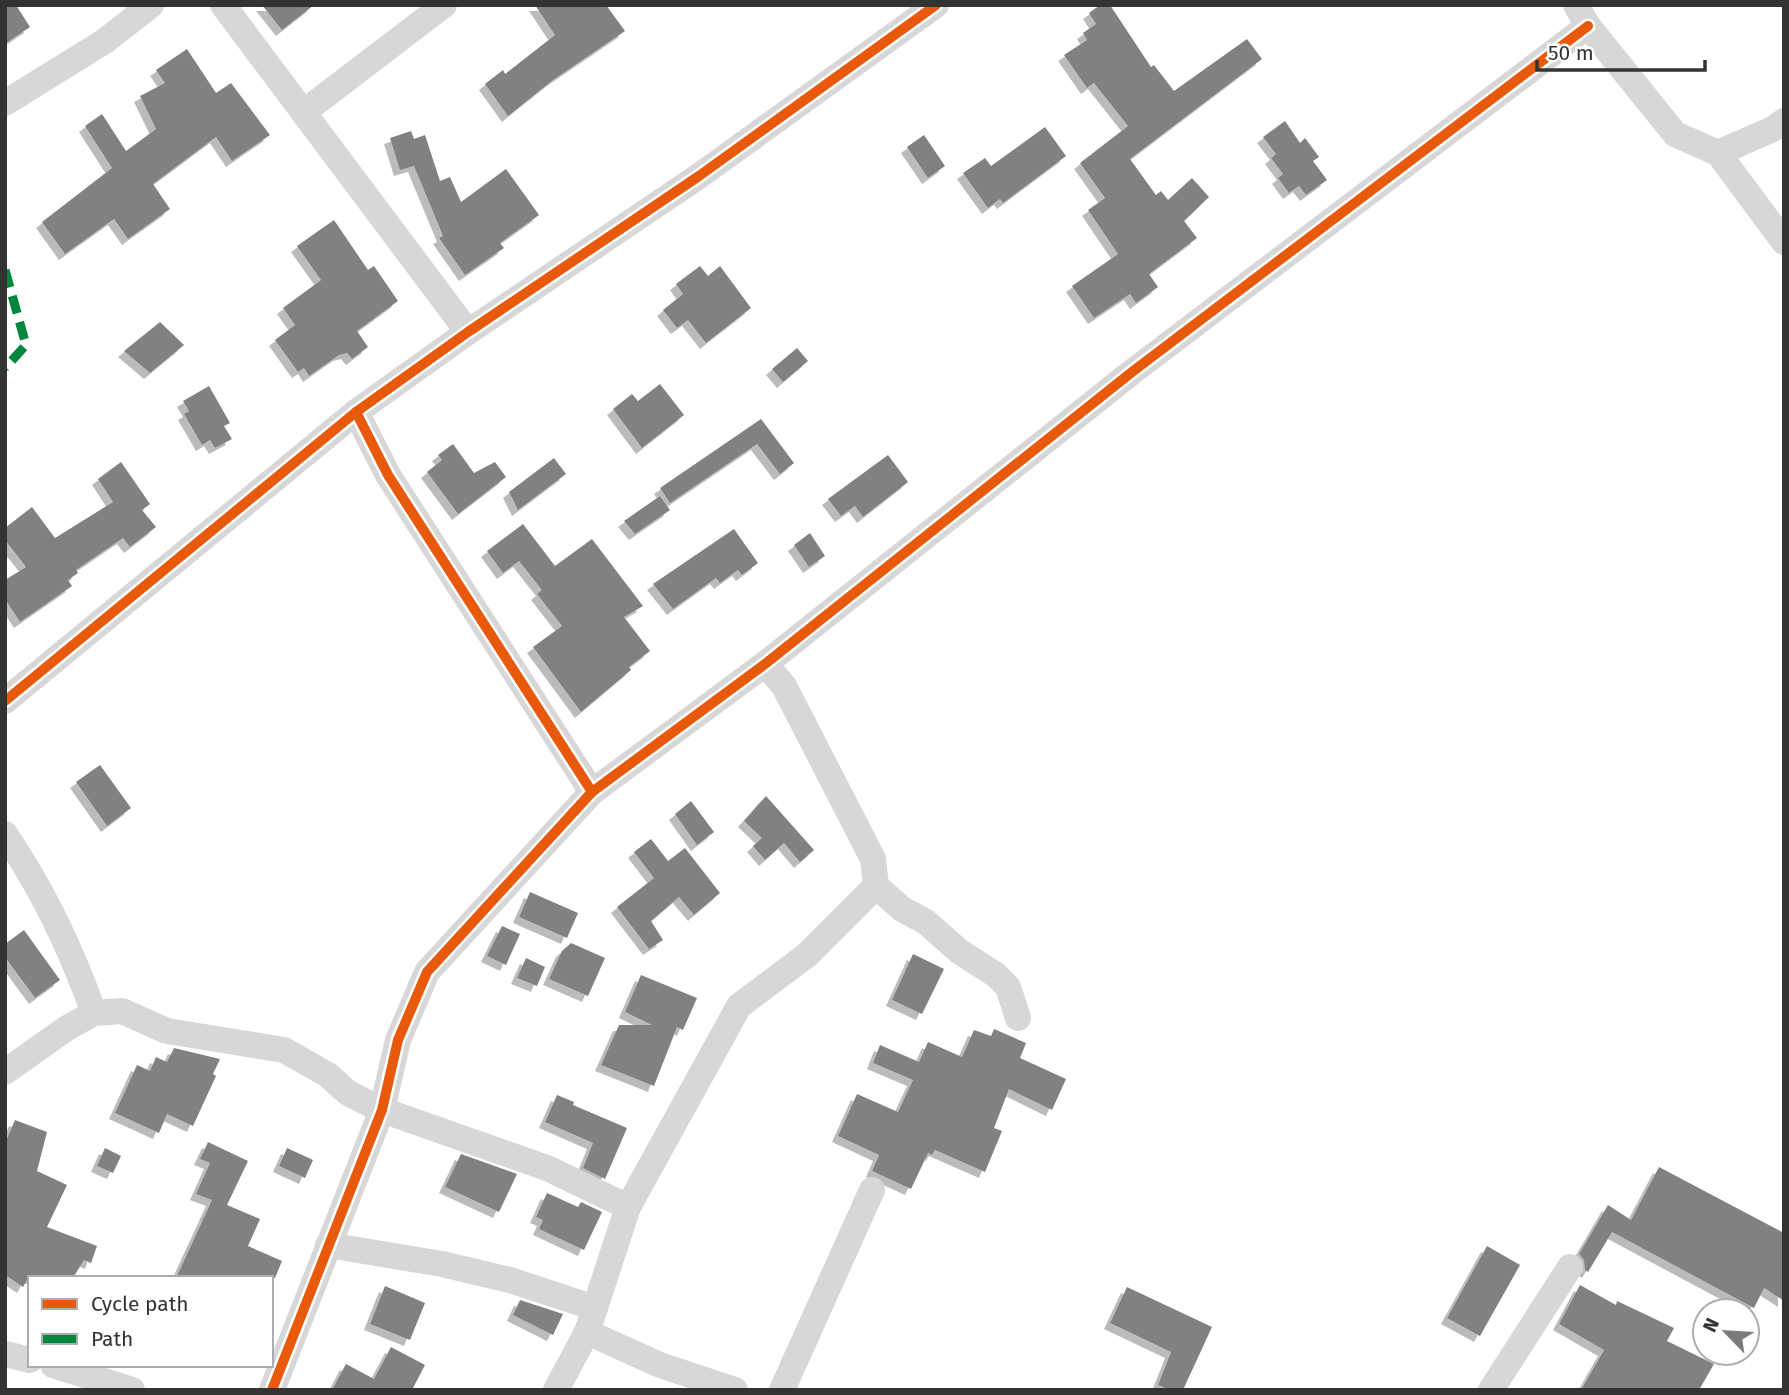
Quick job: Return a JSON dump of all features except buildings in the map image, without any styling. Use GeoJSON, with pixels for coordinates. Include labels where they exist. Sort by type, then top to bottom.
{"type":"FeatureCollection","features":[{"type":"Feature","properties":{"kind":"street"},"geometry":{"type":"LineString","coordinates":[[5,103],[105,41],[150,5]]}},
{"type":"Feature","properties":{"kind":"street"},"geometry":{"type":"LineString","coordinates":[[223,5],[468,332]]}},
{"type":"Feature","properties":{"kind":"street"},"geometry":{"type":"LineString","coordinates":[[304,111],[444,5]]}},
{"type":"Feature","properties":{"kind":"street"},"geometry":{"type":"LineString","coordinates":[[5,701],[356,412],[468,332],[699,176],[936,5]]}},
{"type":"Feature","properties":{"kind":"street"},"geometry":{"type":"LineString","coordinates":[[272,1390],[382,1110],[398,1040],[428,972],[592,792],[765,664],[1582,16],[1675,134],[1718,153],[1784,242]]}},
{"type":"Feature","properties":{"kind":"street"},"geometry":{"type":"LineString","coordinates":[[1718,153],[1773,129],[1784,121]]}},
{"type":"Feature","properties":{"kind":"street"},"geometry":{"type":"LineString","coordinates":[[356,412],[388,475],[592,792]]}},
{"type":"Feature","properties":{"kind":"street"},"geometry":{"type":"LineString","coordinates":[[555,1390],[591,1320],[628,1207],[739,1006],[807,955],[876,886],[877,874],[868,848],[784,686],[765,664]]}},
{"type":"Feature","properties":{"kind":"street"},"geometry":{"type":"LineString","coordinates":[[5,834],[40,886],[73,953],[94,1013]]}},
{"type":"Feature","properties":{"kind":"street"},"geometry":{"type":"LineString","coordinates":[[876,886],[902,909],[926,922],[960,953],[996,975],[1008,988],[1018,1018]]}},
{"type":"Feature","properties":{"kind":"street"},"geometry":{"type":"LineString","coordinates":[[5,1072],[94,1013],[122,1011],[167,1031],[284,1050],[328,1075],[348,1094],[382,1110],[535,1163],[628,1207]]}},
{"type":"Feature","properties":{"kind":"street"},"geometry":{"type":"LineString","coordinates":[[782,1390],[872,1190]]}},
{"type":"Feature","properties":{"kind":"street"},"geometry":{"type":"LineString","coordinates":[[328,1245],[442,1264],[510,1280],[591,1320],[660,1365],[735,1390]]}},
{"type":"Feature","properties":{"kind":"street"},"geometry":{"type":"LineString","coordinates":[[1491,1390],[1570,1267]]}},
{"type":"Feature","properties":{"kind":"street"},"geometry":{"type":"LineString","coordinates":[[5,1354],[28,1360]]}},
{"type":"Feature","properties":{"kind":"street"},"geometry":{"type":"LineString","coordinates":[[59,1367],[132,1390]]}},
{"type":"Feature","properties":{"kind":"marked path"},"geometry":{"type":"LineString","coordinates":[[5,270],[26,345],[5,368]]}},
{"type":"Feature","properties":{"kind":"cycle path"},"geometry":{"type":"LineString","coordinates":[[5,701],[356,412],[468,332],[699,176],[936,5]]}},
{"type":"Feature","properties":{"kind":"cycle path"},"geometry":{"type":"LineString","coordinates":[[592,792],[765,664],[1132,372],[1588,26]]}},
{"type":"Feature","properties":{"kind":"cycle path"},"geometry":{"type":"LineString","coordinates":[[272,1390],[382,1110],[398,1040],[427,972],[592,792],[388,475],[356,412]]}}]}
